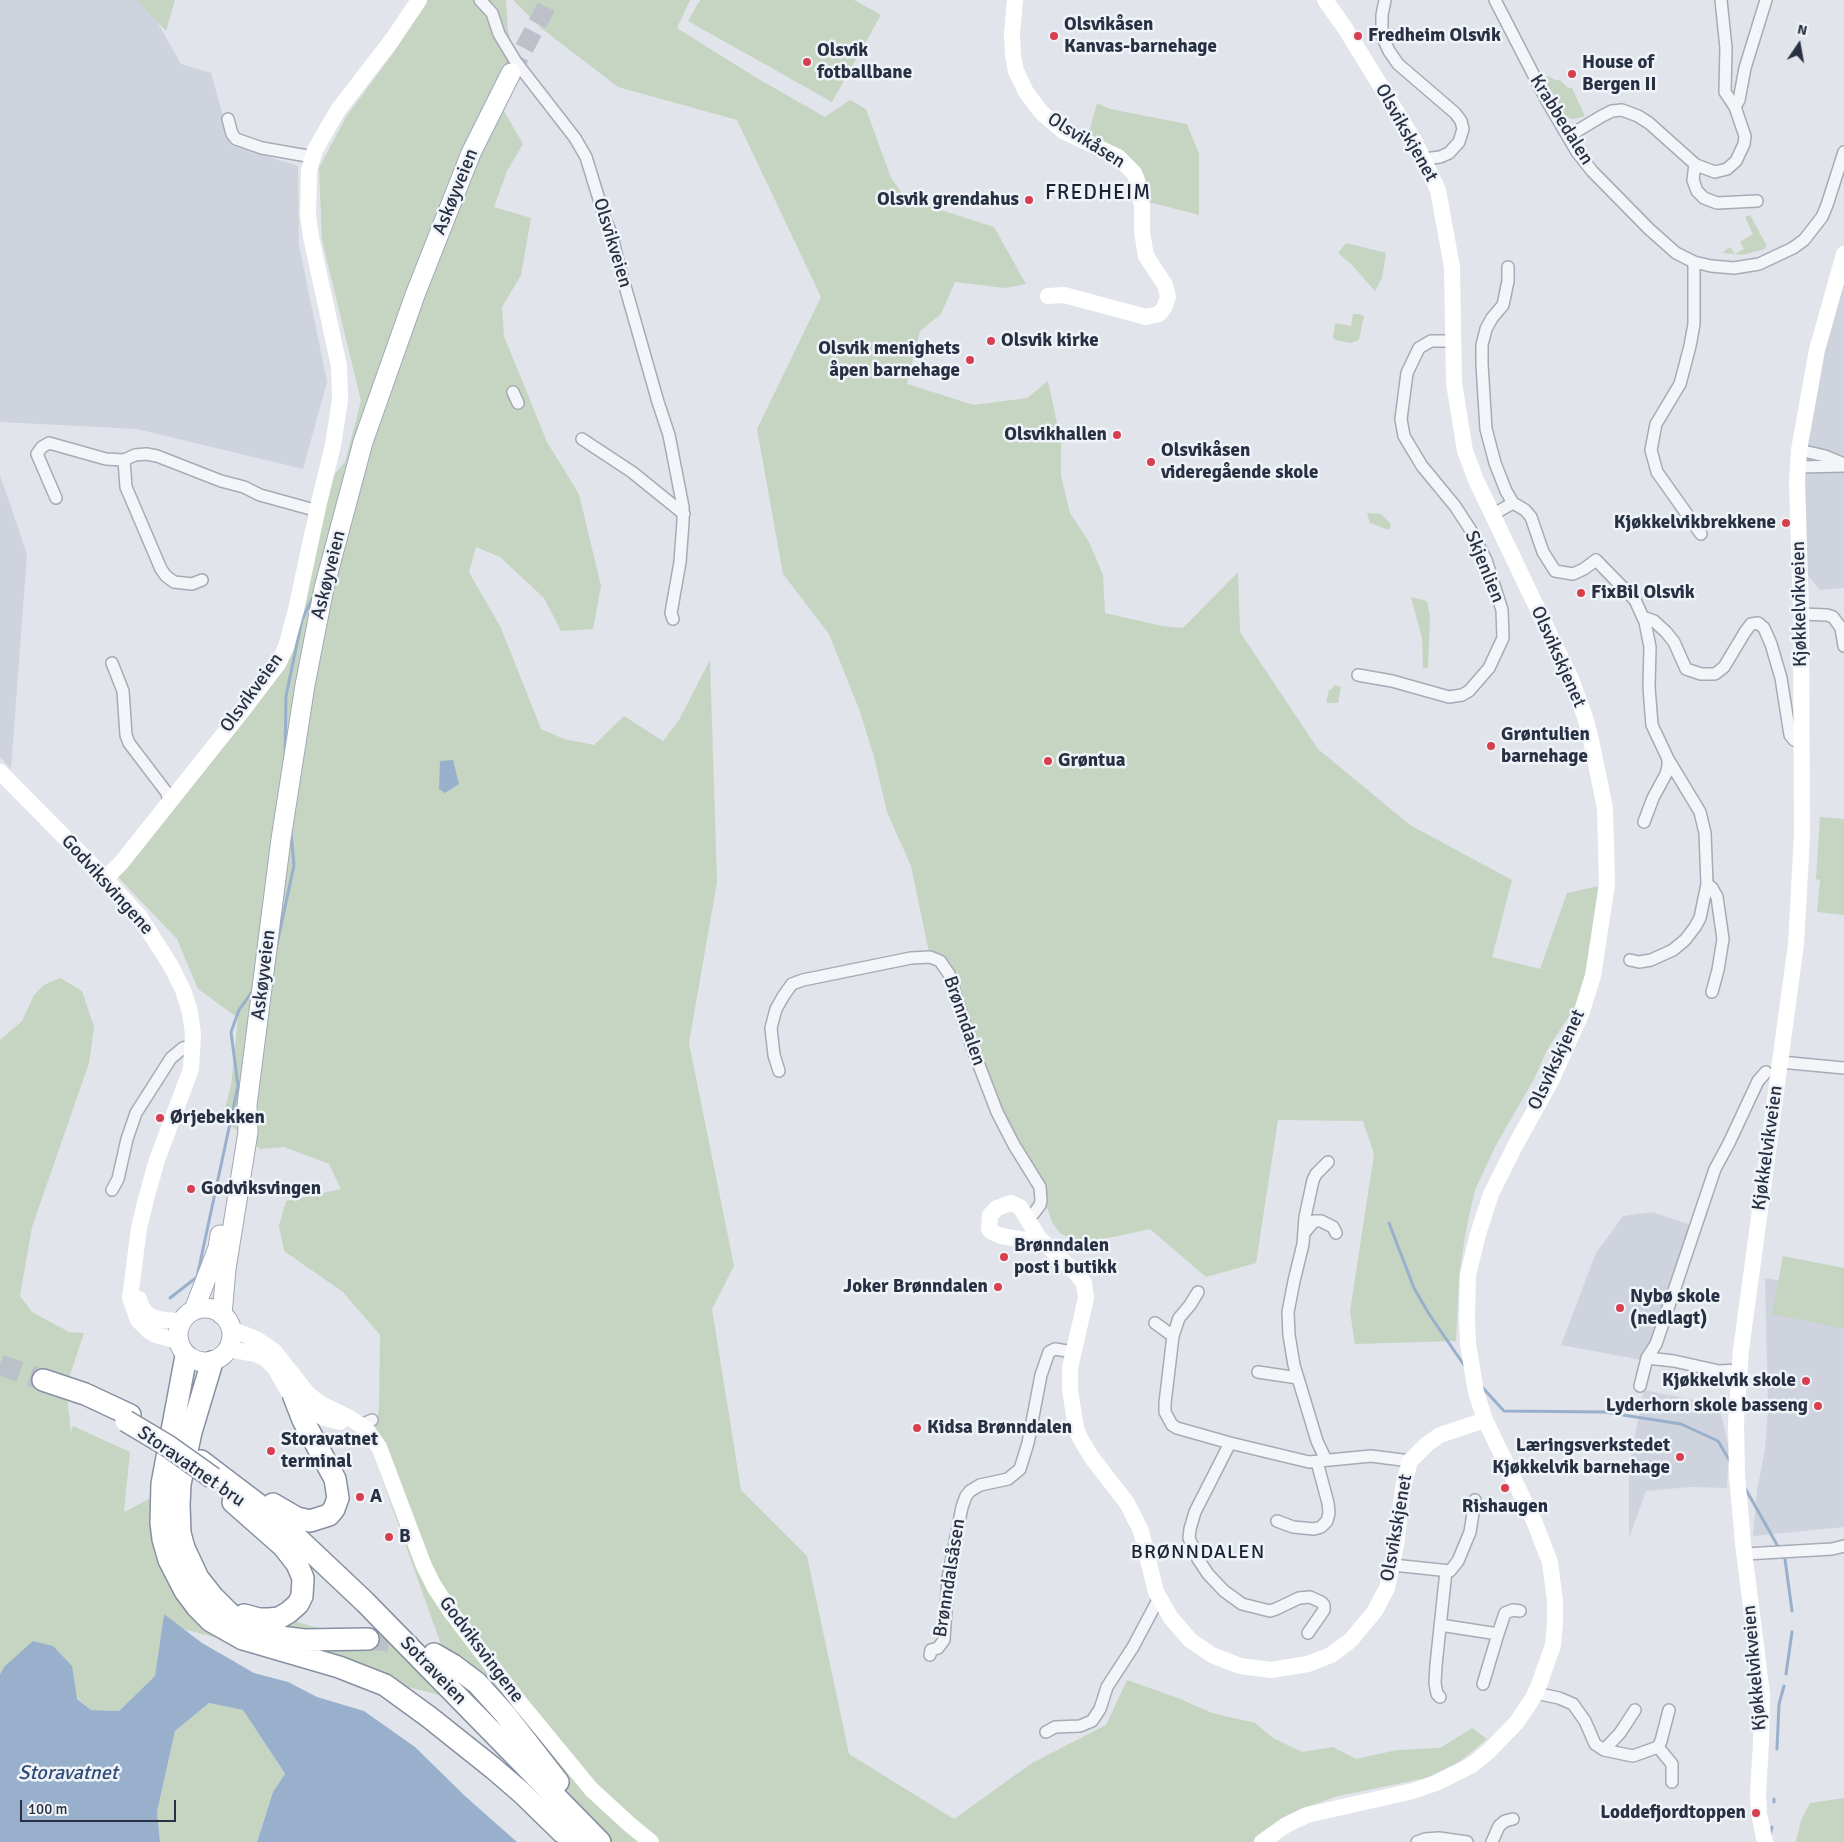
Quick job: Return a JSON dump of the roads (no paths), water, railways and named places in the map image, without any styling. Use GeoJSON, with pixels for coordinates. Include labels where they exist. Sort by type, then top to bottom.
{"type":"FeatureCollection","features":[{"type":"Feature","properties":{"kind":"highway"},"geometry":{"type":"LineString","coordinates":[[182,1349],[162,1484],[161,1524],[162,1539],[169,1560],[185,1591],[197,1607],[211,1621],[243,1639],[339,1667],[385,1685],[493,1768],[562,1832],[576,1840]]}},
{"type":"Feature","properties":{"kind":"highway"},"geometry":{"type":"LineString","coordinates":[[220,1355],[193,1424],[183,1468],[179,1504],[180,1533],[184,1548],[198,1578],[230,1614],[256,1630],[280,1637],[304,1640],[368,1639]]}},
{"type":"Feature","properties":{"kind":"highway"},"geometry":{"type":"LineString","coordinates":[[43,1380],[68,1389],[81,1399],[128,1418]]}},
{"type":"Feature","properties":{"kind":"highway"},"geometry":{"type":"LineString","coordinates":[[257,1508],[310,1521],[329,1515],[334,1509],[338,1498],[336,1479],[303,1420],[294,1397]]}},
{"type":"Feature","properties":{"kind":"highway","name":"Storavatnet bru"},"geometry":{"type":"LineString","coordinates":[[128,1418],[198,1458],[257,1508]]}},
{"type":"Feature","properties":{"kind":"highway","name":"Storavatnet bru"},"geometry":{"type":"LineString","coordinates":[[128,1418],[213,1478],[217,1489],[257,1508]]}},
{"type":"Feature","properties":{"kind":"highway"},"geometry":{"type":"LineString","coordinates":[[213,1597],[248,1618],[259,1619],[279,1618],[298,1604],[304,1589],[303,1578],[297,1564],[282,1546],[257,1508]]}},
{"type":"Feature","properties":{"kind":"highway","name":"Sotraveien"},"geometry":{"type":"LineString","coordinates":[[257,1508],[302,1542],[365,1602],[576,1840]]}},
{"type":"Feature","properties":{"kind":"highway"},"geometry":{"type":"LineString","coordinates":[[434,1654],[453,1665],[477,1683],[506,1714],[576,1804],[611,1842]]}},
{"type":"Feature","properties":{"kind":"highway","name":"Sotraveien"},"geometry":{"type":"LineString","coordinates":[[465,1713],[600,1842]]}},
{"type":"Feature","properties":{"kind":"main road","name":"Olsvikveien"},"geometry":{"type":"LineString","coordinates":[[105,879],[121,864],[278,664],[286,647],[333,445],[340,400],[339,366],[319,282],[308,215],[309,170],[312,157],[338,110],[392,40],[419,0]]}},
{"type":"Feature","properties":{"kind":"main road","name":"Olsvikåsen"},"geometry":{"type":"LineString","coordinates":[[1015,0],[1012,34],[1013,55],[1016,71],[1026,92],[1048,120],[1077,138],[1118,156],[1134,173],[1138,180],[1142,206],[1142,232],[1146,256],[1165,285],[1168,297],[1164,308],[1159,314],[1146,317],[1064,295],[1048,296]]}},
{"type":"Feature","properties":{"kind":"main road","name":"Olsvikskjenet"},"geometry":{"type":"LineString","coordinates":[[1262,1842],[1286,1825],[1307,1815],[1413,1791],[1436,1783],[1472,1765],[1504,1737],[1517,1722],[1535,1693],[1553,1645],[1555,1601],[1550,1562],[1534,1521],[1485,1420],[1476,1392],[1466,1319],[1468,1276],[1472,1253],[1491,1194],[1551,1081],[1581,1014],[1593,976],[1607,884],[1605,808],[1585,717],[1571,679],[1476,480],[1462,437],[1454,382],[1452,267],[1438,190],[1424,159],[1345,28],[1325,0]]}},
{"type":"Feature","properties":{"kind":"main road","name":"Askøyveien"},"geometry":{"type":"LineString","coordinates":[[227,1322],[226,1268],[248,1132],[248,1105],[281,839],[305,685],[324,588],[363,442],[415,295],[471,153],[511,73]]}},
{"type":"Feature","properties":{"kind":"main road","name":"Kjøkkelvikveien"},"geometry":{"type":"LineString","coordinates":[[1765,1842],[1759,1814],[1758,1794],[1762,1743],[1762,1694],[1737,1476],[1736,1424],[1742,1341],[1796,944],[1802,836],[1798,458],[1817,350],[1844,254]]}},
{"type":"Feature","properties":{"kind":"main road","name":"Godviksvingene"},"geometry":{"type":"LineString","coordinates":[[0,772],[105,879],[140,918],[172,966],[190,1012],[193,1044],[190,1069],[157,1160],[146,1199],[139,1228],[130,1298],[138,1320],[149,1331],[182,1349]]}},
{"type":"Feature","properties":{"kind":"main road","name":"Askøyveien"},"geometry":{"type":"LineString","coordinates":[[188,1316],[218,1248],[239,1130],[248,1105]]}},
{"type":"Feature","properties":{"kind":"main road","name":"Olsvikskjenet"},"geometry":{"type":"LineString","coordinates":[[1039,1238],[1025,1240],[1001,1236],[992,1232],[989,1228],[990,1215],[997,1208],[1011,1202],[1020,1207],[1039,1238],[1076,1272],[1084,1283],[1086,1290],[1084,1315],[1070,1368],[1070,1390],[1076,1428],[1092,1458],[1127,1503],[1141,1531],[1159,1598],[1171,1618],[1190,1640],[1212,1655],[1240,1666],[1271,1670],[1308,1664],[1331,1654],[1351,1640],[1375,1611],[1382,1599],[1393,1565],[1404,1488],[1410,1462],[1427,1444],[1440,1435],[1485,1420]]}},
{"type":"Feature","properties":{"kind":"main road","name":"Godviksvingene"},"geometry":{"type":"LineString","coordinates":[[134,1274],[141,1306],[146,1313],[163,1320],[188,1316]]}},
{"type":"Feature","properties":{"kind":"main road"},"geometry":{"type":"LineString","coordinates":[[220,1355],[232,1339],[227,1322],[212,1309],[188,1316],[178,1331],[182,1349],[199,1362],[220,1355],[256,1354],[266,1359],[275,1368],[294,1397],[313,1413],[343,1423],[367,1423]]}},
{"type":"Feature","properties":{"kind":"main road","name":"Godviksvingene"},"geometry":{"type":"LineString","coordinates":[[227,1322],[274,1351],[308,1394],[321,1404],[367,1423],[366,1429],[379,1447],[424,1566],[451,1612],[521,1704],[592,1789],[651,1842]]}},
{"type":"Feature","properties":{"kind":"street","name":"Olsvikveien"},"geometry":{"type":"LineString","coordinates":[[480,0],[492,13],[499,34],[516,62],[565,124],[586,157],[606,222],[612,234],[617,258],[669,435],[684,514],[680,562],[672,613],[673,619]]}},
{"type":"Feature","properties":{"kind":"street"},"geometry":{"type":"LineString","coordinates":[[1385,0],[1382,15],[1382,36],[1389,51],[1398,64],[1455,113],[1461,121],[1463,129],[1460,142],[1449,153],[1440,157],[1424,159]]}},
{"type":"Feature","properties":{"kind":"street","name":"Krabbedalen"},"geometry":{"type":"LineString","coordinates":[[1495,0],[1547,101],[1577,152],[1592,171],[1649,229],[1676,253],[1694,262],[1734,268],[1759,264],[1793,248],[1804,240],[1822,217],[1844,152]]}},
{"type":"Feature","properties":{"kind":"street"},"geometry":{"type":"LineString","coordinates":[[1569,138],[1602,116],[1612,111],[1622,110],[1638,116],[1649,124],[1694,164],[1715,172],[1727,169],[1736,161],[1744,144],[1744,136],[1735,107],[1726,92],[1726,48],[1721,0]]}},
{"type":"Feature","properties":{"kind":"street"},"geometry":{"type":"LineString","coordinates":[[1735,107],[1739,100],[1745,68],[1766,0]]}},
{"type":"Feature","properties":{"kind":"street"},"geometry":{"type":"LineString","coordinates":[[228,119],[232,134],[236,139],[262,148],[312,157]]}},
{"type":"Feature","properties":{"kind":"street"},"geometry":{"type":"LineString","coordinates":[[1694,164],[1693,180],[1697,191],[1704,198],[1717,203],[1757,201]]}},
{"type":"Feature","properties":{"kind":"street"},"geometry":{"type":"LineString","coordinates":[[1694,262],[1694,319],[1690,346],[1680,384],[1656,424],[1651,450],[1657,472],[1701,534]]}},
{"type":"Feature","properties":{"kind":"street"},"geometry":{"type":"LineString","coordinates":[[1508,267],[1508,281],[1503,305],[1486,329],[1482,345],[1486,429],[1495,463],[1513,503],[1525,510],[1531,517],[1544,552],[1556,571],[1573,574],[1596,560],[1635,600],[1650,638],[1649,687],[1652,725],[1668,759],[1700,812],[1705,833],[1707,884],[1700,918],[1695,927],[1685,940],[1673,950],[1651,960],[1639,962],[1630,960]]}},
{"type":"Feature","properties":{"kind":"street","name":"Skjenlien"},"geometry":{"type":"LineString","coordinates":[[1358,675],[1392,681],[1442,696],[1462,696],[1469,692],[1489,668],[1503,638],[1502,610],[1486,560],[1470,529],[1455,506],[1422,466],[1404,436],[1401,419],[1407,373],[1419,348],[1431,341],[1454,341]]}},
{"type":"Feature","properties":{"kind":"street"},"geometry":{"type":"LineString","coordinates":[[513,392],[518,403]]}},
{"type":"Feature","properties":{"kind":"street"},"geometry":{"type":"LineString","coordinates":[[582,439],[632,472],[684,514]]}},
{"type":"Feature","properties":{"kind":"street"},"geometry":{"type":"LineString","coordinates":[[56,498],[37,454],[42,447],[49,443],[93,456],[124,460],[135,455],[146,454],[156,456],[221,481],[244,487],[260,495],[318,511]]}},
{"type":"Feature","properties":{"kind":"street"},"geometry":{"type":"LineString","coordinates":[[1798,458],[1825,456],[1844,465]]}},
{"type":"Feature","properties":{"kind":"street"},"geometry":{"type":"LineString","coordinates":[[1798,458],[1844,465]]}},
{"type":"Feature","properties":{"kind":"street"},"geometry":{"type":"LineString","coordinates":[[124,460],[126,488],[161,569],[174,582],[192,584],[202,580]]}},
{"type":"Feature","properties":{"kind":"street"},"geometry":{"type":"LineString","coordinates":[[1492,515],[1513,503]]}},
{"type":"Feature","properties":{"kind":"street"},"geometry":{"type":"LineString","coordinates":[[1801,614],[1833,617],[1841,628],[1844,646]]}},
{"type":"Feature","properties":{"kind":"street","name":"Kjøkkelvikveien"},"geometry":{"type":"LineString","coordinates":[[1643,617],[1654,621],[1666,632],[1674,642],[1686,669],[1701,674],[1715,674],[1724,667],[1744,632],[1751,624],[1758,624],[1764,628],[1781,678],[1790,735],[1794,740],[1802,742]]}},
{"type":"Feature","properties":{"kind":"street"},"geometry":{"type":"LineString","coordinates":[[112,663],[123,692],[126,735],[129,743],[167,793],[169,803]]}},
{"type":"Feature","properties":{"kind":"street"},"geometry":{"type":"LineString","coordinates":[[1644,822],[1653,798],[1666,774],[1668,759]]}},
{"type":"Feature","properties":{"kind":"street"},"geometry":{"type":"LineString","coordinates":[[1707,884],[1712,888],[1717,897],[1723,939],[1720,963],[1712,992]]}},
{"type":"Feature","properties":{"kind":"street","name":"Brønndalen"},"geometry":{"type":"LineString","coordinates":[[779,1071],[774,1054],[771,1028],[776,1009],[792,984],[803,980],[911,958],[930,958],[940,961],[949,974],[972,1048],[997,1112],[1014,1145],[1040,1187],[1040,1205],[1034,1214],[1028,1218]]}},
{"type":"Feature","properties":{"kind":"street"},"geometry":{"type":"LineString","coordinates":[[112,1190],[118,1179],[127,1139],[136,1113],[171,1058],[183,1048],[193,1044]]}},
{"type":"Feature","properties":{"kind":"street"},"geometry":{"type":"LineString","coordinates":[[1780,1062],[1844,1068]]}},
{"type":"Feature","properties":{"kind":"street"},"geometry":{"type":"LineString","coordinates":[[1640,1386],[1648,1358],[1656,1344],[1715,1169],[1758,1081],[1766,1072]]}},
{"type":"Feature","properties":{"kind":"street"},"geometry":{"type":"LineString","coordinates":[[1278,1521],[1293,1527],[1314,1529],[1327,1521],[1329,1512],[1322,1461],[1298,1378],[1289,1335],[1288,1312],[1306,1232],[1305,1217],[1313,1180],[1316,1174],[1328,1162]]}},
{"type":"Feature","properties":{"kind":"street"},"geometry":{"type":"LineString","coordinates":[[1306,1232],[1314,1221],[1321,1221],[1334,1227],[1336,1232]]}},
{"type":"Feature","properties":{"kind":"street"},"geometry":{"type":"LineString","coordinates":[[1198,1292],[1179,1318],[1173,1336],[1165,1412],[1169,1420],[1177,1428],[1309,1462],[1371,1456],[1410,1462]]}},
{"type":"Feature","properties":{"kind":"street"},"geometry":{"type":"LineString","coordinates":[[1155,1323],[1173,1336]]}},
{"type":"Feature","properties":{"kind":"street","name":"Brønndalsåsen"},"geometry":{"type":"LineString","coordinates":[[930,1655],[931,1650],[938,1648],[944,1640],[949,1570],[966,1496],[980,1485],[1008,1479],[1020,1469],[1028,1443],[1042,1375],[1049,1352],[1055,1349],[1073,1352]]}},
{"type":"Feature","properties":{"kind":"street"},"geometry":{"type":"LineString","coordinates":[[1648,1358],[1674,1361],[1719,1371],[1739,1370]]}},
{"type":"Feature","properties":{"kind":"street"},"geometry":{"type":"LineString","coordinates":[[1258,1372],[1298,1378]]}},
{"type":"Feature","properties":{"kind":"street"},"geometry":{"type":"LineString","coordinates":[[1230,1443],[1196,1512],[1189,1538],[1198,1559],[1208,1574],[1224,1591],[1242,1604],[1270,1611],[1276,1610],[1299,1598],[1310,1597],[1321,1602],[1324,1605],[1324,1610],[1308,1634]]}},
{"type":"Feature","properties":{"kind":"street"},"geometry":{"type":"LineString","coordinates":[[1393,1565],[1450,1571],[1461,1555],[1470,1532],[1475,1500]]}},
{"type":"Feature","properties":{"kind":"street"},"geometry":{"type":"LineString","coordinates":[[1745,1554],[1832,1549],[1844,1546]]}},
{"type":"Feature","properties":{"kind":"street"},"geometry":{"type":"LineString","coordinates":[[1440,1697],[1437,1694],[1435,1683],[1446,1571]]}},
{"type":"Feature","properties":{"kind":"street"},"geometry":{"type":"LineString","coordinates":[[1046,1732],[1054,1727],[1080,1726],[1092,1721],[1100,1710],[1107,1688],[1133,1647],[1159,1598]]}},
{"type":"Feature","properties":{"kind":"street"},"geometry":{"type":"LineString","coordinates":[[1483,1684],[1503,1615],[1513,1610],[1520,1611]]}},
{"type":"Feature","properties":{"kind":"street"},"geometry":{"type":"LineString","coordinates":[[1440,1625],[1498,1634]]}},
{"type":"Feature","properties":{"kind":"street"},"geometry":{"type":"LineString","coordinates":[[1535,1693],[1559,1698],[1573,1704],[1585,1720],[1596,1744],[1604,1750],[1633,1756],[1658,1747],[1662,1741],[1669,1710]]}},
{"type":"Feature","properties":{"kind":"street"},"geometry":{"type":"LineString","coordinates":[[1604,1750],[1620,1733],[1635,1710]]}},
{"type":"Feature","properties":{"kind":"street"},"geometry":{"type":"LineString","coordinates":[[1658,1747],[1672,1764],[1672,1782]]}},
{"type":"Feature","properties":{"kind":"street"},"geometry":{"type":"LineString","coordinates":[[1492,1842],[1499,1826],[1505,1821],[1513,1819]]}},
{"type":"Feature","properties":{"kind":"street"},"geometry":{"type":"LineString","coordinates":[[1417,1842],[1425,1839],[1439,1838],[1467,1842]]}},
{"type":"Feature","properties":{"kind":"water"},"geometry":{"type":"Polygon","coordinates":[[[453,760],[459,784],[445,793],[439,789],[440,761],[453,760]]]}},
{"type":"Feature","properties":{"kind":"water","name":"Storavatnet"},"geometry":{"type":"Polygon","coordinates":[[[164,1614],[202,1643],[254,1673],[288,1682],[317,1697],[364,1711],[415,1747],[465,1796],[517,1842],[257,1842],[273,1792],[285,1774],[243,1710],[209,1703],[175,1731],[157,1812],[160,1842],[0,1842],[0,1674],[4,1667],[33,1641],[53,1646],[72,1666],[77,1699],[91,1710],[119,1711],[155,1676],[164,1614]]]}},
{"type":"Feature","properties":{"kind":"waterway"},"geometry":{"type":"LineString","coordinates":[[285,757],[286,696],[302,620],[314,595]]}},
{"type":"Feature","properties":{"kind":"waterway"},"geometry":{"type":"LineString","coordinates":[[276,949],[294,865],[291,833]]}},
{"type":"Feature","properties":{"kind":"waterway"},"geometry":{"type":"LineString","coordinates":[[170,1298],[197,1277],[238,1086],[231,1032],[239,1010],[254,989]]}},
{"type":"Feature","properties":{"kind":"waterway"},"geometry":{"type":"LineString","coordinates":[[1389,1223],[1414,1288],[1429,1314],[1464,1365]]}},
{"type":"Feature","properties":{"kind":"waterway"},"geometry":{"type":"LineString","coordinates":[[1482,1387],[1504,1411],[1604,1412],[1681,1424],[1718,1441],[1731,1463]]}},
{"type":"Feature","properties":{"kind":"waterway"},"geometry":{"type":"LineString","coordinates":[[1745,1488],[1780,1550]]}},
{"type":"Feature","properties":{"kind":"waterway"},"geometry":{"type":"LineString","coordinates":[[1783,1555],[1792,1611]]}},
{"type":"Feature","properties":{"kind":"waterway"},"geometry":{"type":"LineString","coordinates":[[1786,1674],[1792,1632]]}},
{"type":"Feature","properties":{"kind":"waterway"},"geometry":{"type":"LineString","coordinates":[[1777,1749],[1779,1704],[1784,1686]]}},
{"type":"Feature","properties":{"kind":"waterway"},"geometry":{"type":"LineString","coordinates":[[1770,1836],[1772,1827]]}},
{"type":"Feature","properties":{"kind":"tunnel"},"geometry":{"type":"LineString","coordinates":[[511,73],[550,0]]}},
{"type":"Feature","properties":{"kind":"tunnel"},"geometry":{"type":"LineString","coordinates":[[0,1365],[43,1380]]}},
{"type":"Feature","properties":{"kind":"tunnel"},"geometry":{"type":"LineString","coordinates":[[368,1639],[395,1642],[415,1647]]}},
{"type":"Feature","properties":{"kind":"place","name":"Olsvikåsen Kanvas-barnehage"},"geometry":{"type":"Point","coordinates":[1054,36]}},
{"type":"Feature","properties":{"kind":"place","name":"Fredheim Olsvik"},"geometry":{"type":"Point","coordinates":[1358,36]}},
{"type":"Feature","properties":{"kind":"place","name":"Olsvik fotballbane"},"geometry":{"type":"Point","coordinates":[807,62]}},
{"type":"Feature","properties":{"kind":"place","name":"House of Bergen II"},"geometry":{"type":"Point","coordinates":[1572,74]}},
{"type":"Feature","properties":{"kind":"place","name":"Olsvik grendahus"},"geometry":{"type":"Point","coordinates":[1029,200]}},
{"type":"Feature","properties":{"kind":"place","name":"Olsvik kirke"},"geometry":{"type":"Point","coordinates":[991,341]}},
{"type":"Feature","properties":{"kind":"place","name":"Olsvik menighets åpen barnehage"},"geometry":{"type":"Point","coordinates":[970,360]}},
{"type":"Feature","properties":{"kind":"place","name":"Olsvikhallen"},"geometry":{"type":"Point","coordinates":[1117,435]}},
{"type":"Feature","properties":{"kind":"place","name":"Olsvikåsen videregående skole"},"geometry":{"type":"Point","coordinates":[1151,462]}},
{"type":"Feature","properties":{"kind":"place","name":"Kjøkkelvikbrekkene"},"geometry":{"type":"Point","coordinates":[1786,523]}},
{"type":"Feature","properties":{"kind":"place","name":"FixBil Olsvik"},"geometry":{"type":"Point","coordinates":[1581,593]}},
{"type":"Feature","properties":{"kind":"place","name":"Grøntulien barnehage"},"geometry":{"type":"Point","coordinates":[1491,746]}},
{"type":"Feature","properties":{"kind":"place","name":"Grøntua"},"geometry":{"type":"Point","coordinates":[1048,761]}},
{"type":"Feature","properties":{"kind":"place","name":"Ørjebekken"},"geometry":{"type":"Point","coordinates":[160,1118]}},
{"type":"Feature","properties":{"kind":"place","name":"Godviksvingen"},"geometry":{"type":"Point","coordinates":[191,1189]}},
{"type":"Feature","properties":{"kind":"place","name":"Brønndalen post i butikk"},"geometry":{"type":"Point","coordinates":[1004,1257]}},
{"type":"Feature","properties":{"kind":"place","name":"Joker Brønndalen"},"geometry":{"type":"Point","coordinates":[998,1287]}},
{"type":"Feature","properties":{"kind":"place","name":"Nybø skole (nedlagt)"},"geometry":{"type":"Point","coordinates":[1620,1308]}},
{"type":"Feature","properties":{"kind":"place","name":"Kjøkkelvik skole"},"geometry":{"type":"Point","coordinates":[1806,1381]}},
{"type":"Feature","properties":{"kind":"place","name":"Lyderhorn skole basseng"},"geometry":{"type":"Point","coordinates":[1818,1406]}},
{"type":"Feature","properties":{"kind":"place","name":"Kidsa Brønndalen"},"geometry":{"type":"Point","coordinates":[917,1428]}},
{"type":"Feature","properties":{"kind":"place","name":"Storavatnet terminal"},"geometry":{"type":"Point","coordinates":[271,1451]}},
{"type":"Feature","properties":{"kind":"place","name":"Læringsverkstedet Kjøkkelvik barnehage"},"geometry":{"type":"Point","coordinates":[1680,1457]}},
{"type":"Feature","properties":{"kind":"place","name":"Rishaugen"},"geometry":{"type":"Point","coordinates":[1505,1488]}},
{"type":"Feature","properties":{"kind":"place","name":"A"},"geometry":{"type":"Point","coordinates":[360,1497]}},
{"type":"Feature","properties":{"kind":"place","name":"B"},"geometry":{"type":"Point","coordinates":[389,1537]}},
{"type":"Feature","properties":{"kind":"place","name":"Loddefjordtoppen"},"geometry":{"type":"Point","coordinates":[1756,1813]}},
{"type":"Feature","properties":{"kind":"district","name":"FREDHEIM"},"geometry":{"type":"Point","coordinates":[1098,193]}},
{"type":"Feature","properties":{"kind":"district","name":"BRØNNDALEN"},"geometry":{"type":"Point","coordinates":[1198,1553]}}]}
